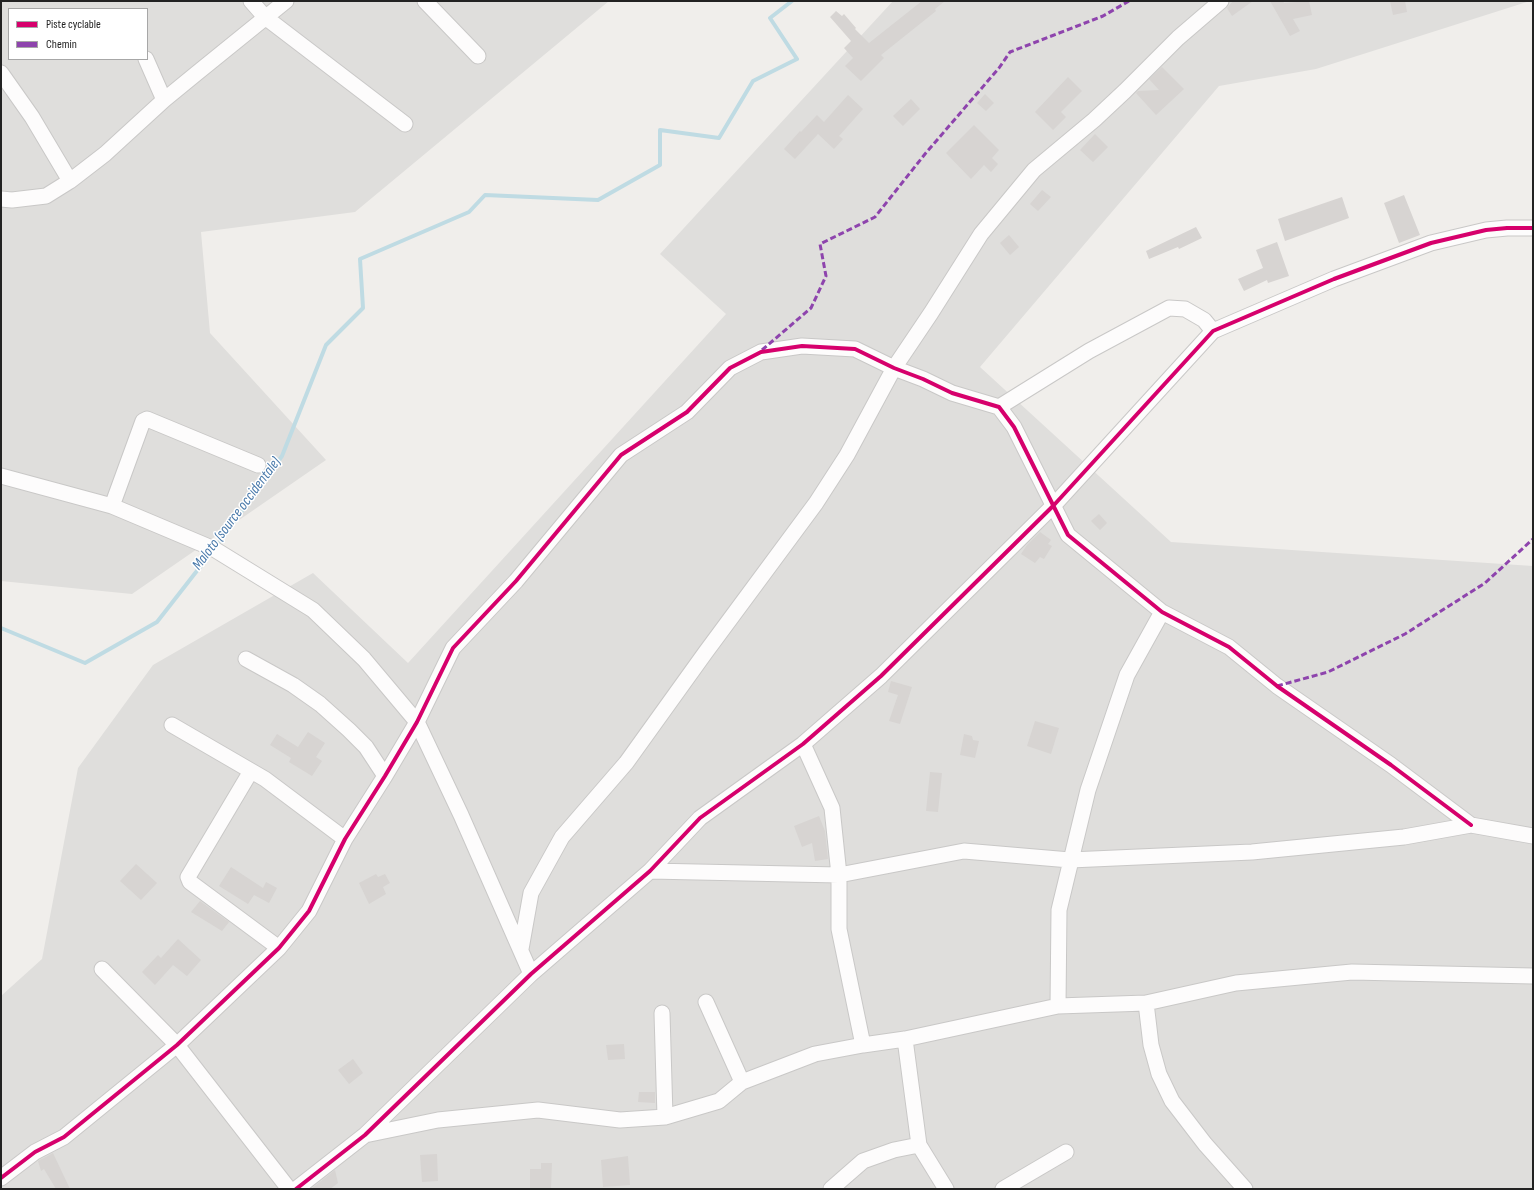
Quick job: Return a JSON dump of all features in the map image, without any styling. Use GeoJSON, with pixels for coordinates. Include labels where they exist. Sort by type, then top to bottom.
{"type":"FeatureCollection","features":[{"type":"Feature","properties":{"kind":"street"},"geometry":{"type":"LineString","coordinates":[[251,1],[266,17],[405,124]]}},
{"type":"Feature","properties":{"kind":"street"},"geometry":{"type":"LineString","coordinates":[[1,199],[12,200],[46,196],[70,181],[105,154],[164,100],[286,1]]}},
{"type":"Feature","properties":{"kind":"street"},"geometry":{"type":"LineString","coordinates":[[425,1],[478,56]]}},
{"type":"Feature","properties":{"kind":"street"},"geometry":{"type":"LineString","coordinates":[[521,949],[531,893],[562,837],[626,763],[816,503],[847,455],[894,368],[981,234],[1034,170],[1094,120],[1178,38],[1221,1]]}},
{"type":"Feature","properties":{"kind":"street"},"geometry":{"type":"LineString","coordinates":[[146,60],[164,100]]}},
{"type":"Feature","properties":{"kind":"street"},"geometry":{"type":"LineString","coordinates":[[1,73],[32,117],[70,181]]}},
{"type":"Feature","properties":{"kind":"street"},"geometry":{"type":"LineString","coordinates":[[296,1189],[365,1135],[531,974],[650,871],[700,818],[803,744],[881,676],[1054,506],[1212,331],[1334,279],[1431,243],[1486,230],[1533,228]]}},
{"type":"Feature","properties":{"kind":"street"},"geometry":{"type":"LineString","coordinates":[[998,407],[1089,351],[1169,308],[1185,309],[1204,320],[1212,331]]}},
{"type":"Feature","properties":{"kind":"street"},"geometry":{"type":"LineString","coordinates":[[1,1178],[35,1152],[64,1137],[177,1045],[278,948],[310,911],[345,839],[417,722],[453,648],[521,575],[621,455],[687,412],[730,368],[761,352],[802,346],[855,349],[894,368],[923,379],[952,394],[998,407],[1014,427],[1068,535],[1162,612],[1229,647],[1277,686],[1391,766],[1471,825]]}},
{"type":"Feature","properties":{"kind":"street"},"geometry":{"type":"LineString","coordinates":[[112,506],[143,421],[147,419],[258,466]]}},
{"type":"Feature","properties":{"kind":"street"},"geometry":{"type":"LineString","coordinates":[[1,476],[112,506],[214,549],[313,610],[364,659],[417,722],[461,815],[531,974]]}},
{"type":"Feature","properties":{"kind":"street"},"geometry":{"type":"LineString","coordinates":[[1058,1006],[1059,910],[1088,790],[1127,675],[1162,612]]}},
{"type":"Feature","properties":{"kind":"street"},"geometry":{"type":"LineString","coordinates":[[246,659],[293,685],[320,704],[366,747],[385,776]]}},
{"type":"Feature","properties":{"kind":"street"},"geometry":{"type":"LineString","coordinates":[[172,725],[265,779],[345,839]]}},
{"type":"Feature","properties":{"kind":"street"},"geometry":{"type":"LineString","coordinates":[[803,744],[832,808],[839,875],[840,929],[862,1045]]}},
{"type":"Feature","properties":{"kind":"street"},"geometry":{"type":"LineString","coordinates":[[251,771],[188,877],[190,882],[278,948]]}},
{"type":"Feature","properties":{"kind":"street"},"geometry":{"type":"LineString","coordinates":[[650,871],[839,875],[964,851],[1070,860],[1252,852],[1404,837],[1471,825],[1533,836]]}},
{"type":"Feature","properties":{"kind":"street"},"geometry":{"type":"LineString","coordinates":[[102,969],[177,1045],[289,1189]]}},
{"type":"Feature","properties":{"kind":"street"},"geometry":{"type":"LineString","coordinates":[[365,1135],[438,1120],[538,1110],[620,1120],[665,1118],[719,1101],[742,1082],[815,1054],[862,1045],[905,1040],[1058,1006],[1146,1003],[1236,983],[1352,972],[1533,976]]}},
{"type":"Feature","properties":{"kind":"street"},"geometry":{"type":"LineString","coordinates":[[706,1002],[742,1082]]}},
{"type":"Feature","properties":{"kind":"street"},"geometry":{"type":"LineString","coordinates":[[1146,1003],[1151,1045],[1159,1074],[1172,1101],[1205,1144],[1245,1189]]}},
{"type":"Feature","properties":{"kind":"street"},"geometry":{"type":"LineString","coordinates":[[662,1013],[665,1118]]}},
{"type":"Feature","properties":{"kind":"street"},"geometry":{"type":"LineString","coordinates":[[905,1040],[919,1145],[946,1189]]}},
{"type":"Feature","properties":{"kind":"street"},"geometry":{"type":"LineString","coordinates":[[832,1189],[863,1161],[894,1150],[919,1145]]}},
{"type":"Feature","properties":{"kind":"street"},"geometry":{"type":"LineString","coordinates":[[1003,1189],[1066,1152]]}},
{"type":"Feature","properties":{"kind":"shaded area"},"geometry":{"type":"Polygon","coordinates":[[[1,1],[609,1],[355,212],[201,232],[210,333],[326,460],[132,594],[1,581],[1,1]]]}},
{"type":"Feature","properties":{"kind":"shaded area"},"geometry":{"type":"Polygon","coordinates":[[[893,1],[1530,1],[1316,69],[1219,86],[980,367],[1171,542],[1533,566],[1533,1189],[1,1189],[1,996],[42,959],[78,768],[153,665],[313,573],[408,663],[726,314],[660,254],[893,1]]]}},
{"type":"Feature","properties":{"kind":"building"},"geometry":{"type":"Polygon","coordinates":[[[922,1],[945,1],[935,9],[936,11],[881,55],[884,58],[861,81],[845,66],[853,58],[844,48],[851,41],[830,17],[836,11],[842,16],[844,14],[856,28],[855,29],[869,43],[922,1]]]}},
{"type":"Feature","properties":{"kind":"building"},"geometry":{"type":"Polygon","coordinates":[[[1233,1],[1253,1],[1232,16],[1227,8],[1233,1]]]}},
{"type":"Feature","properties":{"kind":"building"},"geometry":{"type":"Polygon","coordinates":[[[1270,1],[1283,1],[1284,3],[1309,1],[1312,15],[1293,19],[1300,31],[1290,36],[1270,1]]]}},
{"type":"Feature","properties":{"kind":"building"},"geometry":{"type":"Polygon","coordinates":[[[1390,1],[1405,1],[1407,12],[1393,15],[1390,1]]]}},
{"type":"Feature","properties":{"kind":"building"},"geometry":{"type":"Polygon","coordinates":[[[1162,67],[1184,89],[1156,115],[1136,93],[1138,91],[1159,90],[1149,79],[1162,67]]]}},
{"type":"Feature","properties":{"kind":"building"},"geometry":{"type":"Polygon","coordinates":[[[1068,77],[1082,91],[1061,112],[1066,117],[1053,130],[1035,112],[1068,77]]]}},
{"type":"Feature","properties":{"kind":"building"},"geometry":{"type":"Polygon","coordinates":[[[985,94],[994,103],[986,111],[977,103],[985,94]]]}},
{"type":"Feature","properties":{"kind":"building"},"geometry":{"type":"Polygon","coordinates":[[[848,95],[863,109],[839,136],[843,139],[834,149],[818,134],[795,159],[784,149],[817,115],[824,122],[848,95]]]}},
{"type":"Feature","properties":{"kind":"building"},"geometry":{"type":"Polygon","coordinates":[[[911,99],[920,109],[903,126],[893,116],[911,99]]]}},
{"type":"Feature","properties":{"kind":"building"},"geometry":{"type":"Polygon","coordinates":[[[974,125],[999,150],[992,158],[998,164],[991,172],[984,165],[971,179],[946,153],[974,125]]]}},
{"type":"Feature","properties":{"kind":"building"},"geometry":{"type":"Polygon","coordinates":[[[1095,134],[1108,147],[1093,162],[1080,150],[1095,134]]]}},
{"type":"Feature","properties":{"kind":"building"},"geometry":{"type":"Polygon","coordinates":[[[1042,190],[1051,197],[1038,211],[1030,204],[1042,190]]]}},
{"type":"Feature","properties":{"kind":"building"},"geometry":{"type":"Polygon","coordinates":[[[1404,195],[1420,235],[1399,243],[1384,203],[1404,195]]]}},
{"type":"Feature","properties":{"kind":"building"},"geometry":{"type":"Polygon","coordinates":[[[1342,197],[1349,218],[1285,241],[1278,219],[1342,197]]]}},
{"type":"Feature","properties":{"kind":"building"},"geometry":{"type":"Polygon","coordinates":[[[1196,227],[1202,238],[1179,249],[1178,247],[1149,259],[1146,251],[1196,227]]]}},
{"type":"Feature","properties":{"kind":"building"},"geometry":{"type":"Polygon","coordinates":[[[1009,235],[1019,247],[1010,255],[1000,243],[1009,235]]]}},
{"type":"Feature","properties":{"kind":"building"},"geometry":{"type":"Polygon","coordinates":[[[1277,242],[1289,276],[1268,283],[1267,280],[1244,291],[1238,279],[1263,268],[1256,250],[1277,242]]]}},
{"type":"Feature","properties":{"kind":"building"},"geometry":{"type":"Polygon","coordinates":[[[1099,514],[1107,523],[1100,530],[1091,521],[1099,514]]]}},
{"type":"Feature","properties":{"kind":"building"},"geometry":{"type":"Polygon","coordinates":[[[1040,532],[1051,540],[1048,544],[1052,546],[1044,559],[1040,557],[1035,563],[1021,554],[1027,545],[1040,532]]]}},
{"type":"Feature","properties":{"kind":"building"},"geometry":{"type":"Polygon","coordinates":[[[891,681],[912,687],[900,724],[889,721],[898,695],[888,692],[891,681]]]}},
{"type":"Feature","properties":{"kind":"building"},"geometry":{"type":"Polygon","coordinates":[[[1035,721],[1059,728],[1051,754],[1027,746],[1035,721]]]}},
{"type":"Feature","properties":{"kind":"building"},"geometry":{"type":"Polygon","coordinates":[[[308,732],[325,743],[316,757],[322,761],[312,776],[289,762],[291,758],[270,745],[277,734],[298,747],[308,732]]]}},
{"type":"Feature","properties":{"kind":"building"},"geometry":{"type":"Polygon","coordinates":[[[964,734],[972,736],[973,740],[979,741],[975,758],[960,755],[964,734]]]}},
{"type":"Feature","properties":{"kind":"building"},"geometry":{"type":"Polygon","coordinates":[[[930,772],[942,773],[938,812],[926,811],[930,772]]]}},
{"type":"Feature","properties":{"kind":"building"},"geometry":{"type":"Polygon","coordinates":[[[819,816],[825,831],[828,859],[815,861],[812,843],[802,847],[794,826],[819,816]]]}},
{"type":"Feature","properties":{"kind":"building"},"geometry":{"type":"Polygon","coordinates":[[[136,864],[157,883],[141,900],[120,881],[136,864]]]}},
{"type":"Feature","properties":{"kind":"building"},"geometry":{"type":"Polygon","coordinates":[[[231,867],[263,888],[266,882],[277,888],[269,903],[254,895],[248,904],[219,886],[231,867]]]}},
{"type":"Feature","properties":{"kind":"building"},"geometry":{"type":"Polygon","coordinates":[[[376,874],[378,877],[385,874],[390,883],[383,887],[386,894],[369,904],[359,883],[376,874]]]}},
{"type":"Feature","properties":{"kind":"building"},"geometry":{"type":"Polygon","coordinates":[[[200,901],[229,922],[222,931],[191,912],[200,901]]]}},
{"type":"Feature","properties":{"kind":"building"},"geometry":{"type":"Polygon","coordinates":[[[178,939],[201,960],[187,976],[173,965],[155,985],[142,972],[158,955],[161,958],[178,939]]]}},
{"type":"Feature","properties":{"kind":"building"},"geometry":{"type":"Polygon","coordinates":[[[624,1044],[625,1059],[608,1060],[606,1045],[624,1044]]]}},
{"type":"Feature","properties":{"kind":"building"},"geometry":{"type":"Polygon","coordinates":[[[353,1059],[363,1073],[349,1084],[338,1070],[353,1059]]]}},
{"type":"Feature","properties":{"kind":"building"},"geometry":{"type":"Polygon","coordinates":[[[639,1092],[655,1092],[655,1103],[638,1102],[639,1092]]]}},
{"type":"Feature","properties":{"kind":"building"},"geometry":{"type":"Polygon","coordinates":[[[53,1153],[70,1189],[56,1189],[44,1169],[41,1171],[38,1161],[53,1153]]]}},
{"type":"Feature","properties":{"kind":"building"},"geometry":{"type":"Polygon","coordinates":[[[437,1154],[438,1181],[422,1182],[420,1155],[437,1154]]]}},
{"type":"Feature","properties":{"kind":"building"},"geometry":{"type":"Polygon","coordinates":[[[628,1156],[630,1185],[603,1187],[601,1160],[628,1156]]]}},
{"type":"Feature","properties":{"kind":"building"},"geometry":{"type":"Polygon","coordinates":[[[541,1163],[552,1163],[551,1189],[530,1189],[530,1169],[541,1169],[541,1163]]]}},
{"type":"Feature","properties":{"kind":"building"},"geometry":{"type":"Polygon","coordinates":[[[335,1170],[338,1183],[330,1189],[311,1189],[335,1170]]]}},
{"type":"Feature","properties":{"kind":"waterway","name":"Maloto (source occidentale)"},"geometry":{"type":"LineString","coordinates":[[1,628],[85,663],[157,622],[214,549],[282,456],[326,345],[363,308],[360,259],[469,212],[485,195],[598,200],[660,165],[660,130],[719,138],[753,81],[797,59],[770,18],[792,1]]}},
{"type":"Feature","properties":{"kind":"marked path"},"geometry":{"type":"LineString","coordinates":[[762,350],[811,308],[826,276],[820,244],[875,217],[925,154],[999,68],[1010,52],[1103,16],[1129,1]]}},
{"type":"Feature","properties":{"kind":"marked path"},"geometry":{"type":"LineString","coordinates":[[1277,686],[1328,672],[1405,634],[1485,583],[1533,539]]}},
{"type":"Feature","properties":{"kind":"cycle path"},"geometry":{"type":"LineString","coordinates":[[296,1189],[365,1135],[531,974],[650,871],[700,818],[803,744],[881,676],[1054,505],[1213,331],[1334,279],[1431,243],[1486,230],[1533,228]]}},
{"type":"Feature","properties":{"kind":"cycle path"},"geometry":{"type":"LineString","coordinates":[[1,1178],[35,1152],[64,1137],[177,1045],[279,948],[309,911],[345,839],[417,722],[453,648],[516,581],[621,455],[687,412],[730,368],[761,352],[802,346],[855,349],[952,393],[999,407],[1014,427],[1068,535],[1162,612],[1229,647],[1277,686],[1391,765],[1471,825]]}}]}
